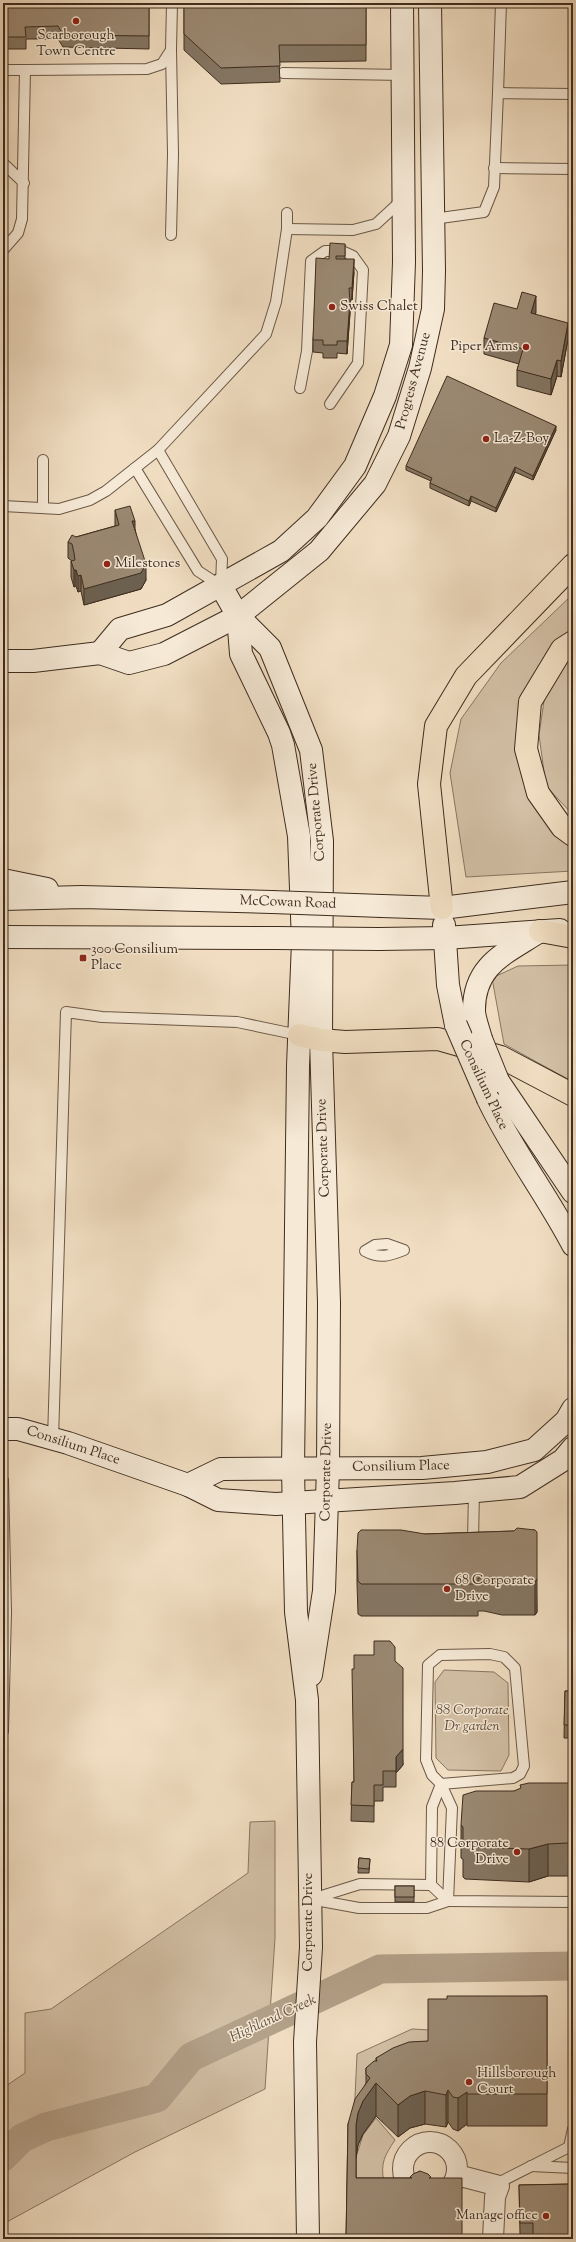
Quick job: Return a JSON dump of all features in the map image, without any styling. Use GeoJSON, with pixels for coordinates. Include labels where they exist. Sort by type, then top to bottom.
{"type":"FeatureCollection","features":[{"type":"Feature","properties":{"kind":"highway"},"geometry":{"type":"LineString","coordinates":[[442,908],[430,784],[436,726],[466,676],[573,565]]}},
{"type":"Feature","properties":{"kind":"highway"},"geometry":{"type":"LineString","coordinates":[[573,642],[562,649],[530,702],[526,749],[538,793],[562,827],[573,835]]}},
{"type":"Feature","properties":{"kind":"highway"},"geometry":{"type":"LineString","coordinates":[[540,931],[573,937]]}},
{"type":"Feature","properties":{"kind":"highway"},"geometry":{"type":"LineString","coordinates":[[299,1035],[321,1040],[346,1042],[438,1040],[501,1058],[573,1095]]}},
{"type":"Feature","properties":{"kind":"street","name":"Progress Avenue"},"geometry":{"type":"LineString","coordinates":[[100,653],[120,629],[167,616],[281,551],[318,518],[355,466],[386,396],[401,345],[404,262],[404,75],[402,3]]}},
{"type":"Feature","properties":{"kind":"street","name":"Progress Avenue"},"geometry":{"type":"LineString","coordinates":[[3,661],[33,661],[100,653],[129,663],[164,654],[238,616],[319,551],[375,484],[399,436],[418,376],[433,309],[434,271],[430,3]]}},
{"type":"Feature","properties":{"kind":"street"},"geometry":{"type":"LineString","coordinates":[[404,75],[431,75]]}},
{"type":"Feature","properties":{"kind":"street"},"geometry":{"type":"LineString","coordinates":[[404,262],[434,271]]}},
{"type":"Feature","properties":{"kind":"street","name":"Corporate Drive"},"geometry":{"type":"LineString","coordinates":[[221,586],[238,616],[270,648],[311,750],[322,841],[321,1040],[328,1253],[328,1468],[324,1591],[307,1700]]}},
{"type":"Feature","properties":{"kind":"street","name":"Corporate Drive"},"geometry":{"type":"LineString","coordinates":[[238,616],[241,654],[279,732],[283,745],[299,836],[303,942],[299,1035],[293,1469],[296,1612],[307,1700],[311,1954],[305,2042],[308,2239]]}},
{"type":"Feature","properties":{"kind":"street"},"geometry":{"type":"LineString","coordinates":[[3,880],[82,896]]}},
{"type":"Feature","properties":{"kind":"street","name":"McCowan Road"},"geometry":{"type":"LineString","coordinates":[[3,899],[82,896],[442,908],[573,892]]}},
{"type":"Feature","properties":{"kind":"street","name":"Consilium Place"},"geometry":{"type":"LineString","coordinates":[[442,908],[448,985],[456,1025],[493,1090],[573,1192]]}},
{"type":"Feature","properties":{"kind":"street"},"geometry":{"type":"LineString","coordinates":[[3,937],[379,939],[445,938],[573,929]]}},
{"type":"Feature","properties":{"kind":"street","name":"Consilium Place"},"geometry":{"type":"LineString","coordinates":[[540,931],[487,966],[476,988],[474,1013],[493,1090],[498,1122],[555,1209],[573,1245]]}},
{"type":"Feature","properties":{"kind":"street"},"geometry":{"type":"LineString","coordinates":[[295,1253],[328,1253]]}},
{"type":"Feature","properties":{"kind":"street","name":"Consilium Place"},"geometry":{"type":"LineString","coordinates":[[188,1484],[221,1469],[422,1468],[487,1462],[534,1450],[566,1421],[573,1409]]}},
{"type":"Feature","properties":{"kind":"street","name":"Consilium Place"},"geometry":{"type":"LineString","coordinates":[[3,1429],[18,1429],[53,1439],[188,1484],[218,1500],[294,1504],[327,1500],[520,1487],[563,1460],[573,1448]]}},
{"type":"Feature","properties":{"kind":"street"},"geometry":{"type":"LineString","coordinates":[[457,2176],[499,2186],[495,2197],[493,2239]]}},
{"type":"Feature","properties":{"kind":"lane"},"geometry":{"type":"LineString","coordinates":[[171,235],[173,154],[171,50],[172,3]]}},
{"type":"Feature","properties":{"kind":"lane"},"geometry":{"type":"LineString","coordinates":[[433,219],[484,212],[494,187],[501,3]]}},
{"type":"Feature","properties":{"kind":"lane"},"geometry":{"type":"LineString","coordinates":[[3,70],[147,69],[162,64],[171,50]]}},
{"type":"Feature","properties":{"kind":"lane"},"geometry":{"type":"LineString","coordinates":[[3,250],[15,238],[21,224],[24,183],[25,70]]}},
{"type":"Feature","properties":{"kind":"lane"},"geometry":{"type":"LineString","coordinates":[[283,73],[404,75]]}},
{"type":"Feature","properties":{"kind":"lane"},"geometry":{"type":"LineString","coordinates":[[498,93],[573,94]]}},
{"type":"Feature","properties":{"kind":"lane"},"geometry":{"type":"LineString","coordinates":[[3,163],[24,183]]}},
{"type":"Feature","properties":{"kind":"lane"},"geometry":{"type":"LineString","coordinates":[[494,168],[573,169]]}},
{"type":"Feature","properties":{"kind":"lane"},"geometry":{"type":"LineString","coordinates":[[287,229],[353,230],[376,224],[404,198]]}},
{"type":"Feature","properties":{"kind":"lane"},"geometry":{"type":"LineString","coordinates":[[3,506],[59,509],[90,500],[106,491],[158,450],[266,334],[276,302],[287,229],[287,213]]}},
{"type":"Feature","properties":{"kind":"lane"},"geometry":{"type":"LineString","coordinates":[[300,388],[307,351],[311,261],[325,251],[342,251],[353,256],[362,270],[358,363],[330,404]]}},
{"type":"Feature","properties":{"kind":"lane"},"geometry":{"type":"LineString","coordinates":[[158,450],[222,559],[221,586]]}},
{"type":"Feature","properties":{"kind":"lane"},"geometry":{"type":"LineString","coordinates":[[42,460],[43,508]]}},
{"type":"Feature","properties":{"kind":"lane"},"geometry":{"type":"LineString","coordinates":[[135,468],[198,571],[221,586]]}},
{"type":"Feature","properties":{"kind":"lane"},"geometry":{"type":"LineString","coordinates":[[53,1439],[66,1012],[102,1018],[237,1022],[299,1035]]}},
{"type":"Feature","properties":{"kind":"lane"},"geometry":{"type":"LineString","coordinates":[[3,1480],[5,1612],[3,1731]]}},
{"type":"Feature","properties":{"kind":"lane"},"geometry":{"type":"LineString","coordinates":[[474,1491],[473,1541],[488,1541]]}},
{"type":"Feature","properties":{"kind":"lane"},"geometry":{"type":"LineString","coordinates":[[441,1784],[513,1778],[520,1774],[524,1766],[515,1668],[504,1657],[490,1654],[440,1655],[433,1659],[428,1665],[426,1760],[432,1775],[441,1784],[452,1808],[448,1901]]}},
{"type":"Feature","properties":{"kind":"lane"},"geometry":{"type":"LineString","coordinates":[[431,1885],[432,1807],[441,1784]]}},
{"type":"Feature","properties":{"kind":"lane"},"geometry":{"type":"LineString","coordinates":[[310,1899],[360,1884],[431,1885],[448,1901]]}},
{"type":"Feature","properties":{"kind":"lane"},"geometry":{"type":"LineString","coordinates":[[310,1899],[359,1908],[427,1908],[448,1901],[573,1902]]}},
{"type":"Feature","properties":{"kind":"lane"},"geometry":{"type":"LineString","coordinates":[[499,2186],[502,2181],[569,2147],[573,2129]]}},
{"type":"Feature","properties":{"kind":"lane"},"geometry":{"type":"LineString","coordinates":[[530,2166],[573,2168]]}},
{"type":"Feature","properties":{"kind":"green space"},"geometry":{"type":"Polygon","coordinates":[[[573,594],[573,634],[522,741],[530,801],[573,844],[573,871],[466,877],[450,773],[461,719],[501,663],[573,594]]]}},
{"type":"Feature","properties":{"kind":"green space"},"geometry":{"type":"Polygon","coordinates":[[[573,654],[573,815],[546,786],[539,735],[545,694],[573,654]]]}},
{"type":"Feature","properties":{"kind":"green space"},"geometry":{"type":"Polygon","coordinates":[[[573,965],[573,1082],[504,1044],[492,978],[518,966],[573,965]]]}},
{"type":"Feature","properties":{"kind":"green space","name":"88 Corporate Dr garden"},"geometry":{"type":"Polygon","coordinates":[[[444,1670],[494,1672],[508,1683],[509,1755],[501,1771],[448,1770],[436,1758],[435,1682],[444,1670]]]}},
{"type":"Feature","properties":{"kind":"green space"},"geometry":{"type":"Polygon","coordinates":[[[275,1821],[275,1938],[265,2089],[135,2152],[3,2224],[3,2088],[25,2073],[25,2013],[51,2009],[248,1873],[250,1822],[275,1821]]]}},
{"type":"Feature","properties":{"kind":"green space"},"geometry":{"type":"Polygon","coordinates":[[[412,2029],[447,2031],[354,2119],[357,2054],[412,2029]]]}},
{"type":"Feature","properties":{"kind":"green space"},"geometry":{"type":"Polygon","coordinates":[[[376,2118],[395,2140],[388,2150],[384,2160],[384,2182],[356,2212],[356,2157],[363,2135],[376,2118]]]}},
{"type":"Feature","properties":{"kind":"building","name":"Scarborough Town Centre"},"geometry":{"type":"Polygon","coordinates":[[[3,3],[149,3],[149,36],[63,35],[58,26],[25,27],[26,37],[3,37],[3,3]]]}},
{"type":"Feature","properties":{"kind":"building"},"geometry":{"type":"Polygon","coordinates":[[[184,3],[366,3],[366,45],[279,45],[280,66],[221,68],[184,34],[184,3]]]}},
{"type":"Feature","properties":{"kind":"building","name":"Swiss Chalet"},"geometry":{"type":"Polygon","coordinates":[[[330,243],[345,244],[345,256],[336,256],[336,259],[354,259],[352,288],[349,288],[350,301],[347,341],[337,341],[337,345],[323,345],[323,340],[313,340],[316,258],[329,259],[330,243]]]}},
{"type":"Feature","properties":{"kind":"building","name":"Piper Arms"},"geometry":{"type":"Polygon","coordinates":[[[522,292],[536,296],[531,313],[568,323],[561,361],[557,360],[551,379],[517,370],[523,349],[484,338],[494,303],[517,309],[522,292]]]}},
{"type":"Feature","properties":{"kind":"building","name":"La-Z-Boy"},"geometry":{"type":"Polygon","coordinates":[[[447,376],[556,426],[533,476],[515,467],[496,508],[471,496],[469,501],[430,483],[432,478],[406,466],[447,376]]]}},
{"type":"Feature","properties":{"kind":"building","name":"Milestones"},"geometry":{"type":"Polygon","coordinates":[[[130,506],[135,521],[132,521],[146,564],[141,573],[84,589],[81,575],[78,576],[76,570],[74,570],[71,561],[75,560],[74,553],[72,544],[68,542],[72,535],[76,537],[119,525],[115,510],[130,506]]]}},
{"type":"Feature","properties":{"kind":"building"},"geometry":{"type":"Polygon","coordinates":[[[517,1528],[535,1530],[537,1532],[537,1579],[535,1582],[502,1582],[484,1578],[478,1578],[478,1584],[361,1584],[358,1581],[358,1533],[361,1530],[401,1530],[425,1534],[514,1531],[517,1528]]]}},
{"type":"Feature","properties":{"kind":"building"},"geometry":{"type":"Polygon","coordinates":[[[374,1641],[390,1641],[395,1647],[395,1661],[403,1668],[403,1749],[396,1757],[396,1771],[383,1771],[383,1785],[374,1785],[374,1806],[351,1805],[352,1782],[354,1782],[352,1669],[354,1669],[354,1655],[374,1655],[374,1641]]]}},
{"type":"Feature","properties":{"kind":"building"},"geometry":{"type":"Polygon","coordinates":[[[565,1691],[573,1691],[573,1725],[564,1725],[565,1691]]]}},
{"type":"Feature","properties":{"kind":"building"},"geometry":{"type":"Polygon","coordinates":[[[529,1783],[573,1783],[573,1845],[568,1843],[548,1844],[529,1849],[465,1847],[463,1844],[463,1827],[461,1825],[463,1795],[476,1791],[514,1791],[521,1788],[520,1785],[529,1783]]]}},
{"type":"Feature","properties":{"kind":"building"},"geometry":{"type":"Polygon","coordinates":[[[359,1858],[370,1859],[369,1869],[358,1868],[359,1858]]]}},
{"type":"Feature","properties":{"kind":"building"},"geometry":{"type":"Polygon","coordinates":[[[395,1886],[414,1886],[414,1897],[395,1897],[395,1886]]]}},
{"type":"Feature","properties":{"kind":"building"},"geometry":{"type":"Polygon","coordinates":[[[447,1996],[547,1996],[547,2094],[467,2094],[467,2092],[458,2098],[453,2097],[448,2090],[446,2095],[425,2091],[410,2096],[398,2105],[376,2083],[363,2101],[358,2113],[356,2125],[356,2178],[412,2178],[410,2177],[413,2174],[420,2171],[428,2174],[431,2177],[429,2178],[462,2178],[462,2239],[346,2239],[348,2124],[355,2099],[370,2078],[366,2074],[366,2068],[374,2061],[377,2061],[376,2058],[393,2048],[409,2042],[428,2041],[428,1999],[447,1999],[447,1996]]]}},
{"type":"Feature","properties":{"kind":"building","name":"Manage office"},"geometry":{"type":"Polygon","coordinates":[[[573,2184],[573,2239],[533,2239],[533,2223],[520,2223],[519,2185],[573,2184]]]}},
{"type":"Feature","properties":{"kind":"waterway","name":"Highland Creek"},"geometry":{"type":"LineString","coordinates":[[3,2157],[22,2138],[46,2127],[157,2098],[191,2057],[380,1969],[573,1966]]}},
{"type":"Feature","properties":{"kind":"place","name":"Scarborough Town Centre"},"geometry":{"type":"Point","coordinates":[76,21]}},
{"type":"Feature","properties":{"kind":"place","name":"Swiss Chalet"},"geometry":{"type":"Point","coordinates":[332,307]}},
{"type":"Feature","properties":{"kind":"place","name":"Piper Arms"},"geometry":{"type":"Point","coordinates":[526,347]}},
{"type":"Feature","properties":{"kind":"place","name":"La-Z-Boy"},"geometry":{"type":"Point","coordinates":[486,439]}},
{"type":"Feature","properties":{"kind":"place","name":"Milestones"},"geometry":{"type":"Point","coordinates":[107,564]}},
{"type":"Feature","properties":{"kind":"place","name":"300 Consilium Place"},"geometry":{"type":"Point","coordinates":[83,958]}},
{"type":"Feature","properties":{"kind":"place","name":"68 Corporate Drive"},"geometry":{"type":"Point","coordinates":[447,1589]}},
{"type":"Feature","properties":{"kind":"place","name":"88 Corporate Drive"},"geometry":{"type":"Point","coordinates":[517,1852]}},
{"type":"Feature","properties":{"kind":"place","name":"Hillsborough Court"},"geometry":{"type":"Point","coordinates":[469,2082]}},
{"type":"Feature","properties":{"kind":"place","name":"Manage office"},"geometry":{"type":"Point","coordinates":[546,2216]}}]}
